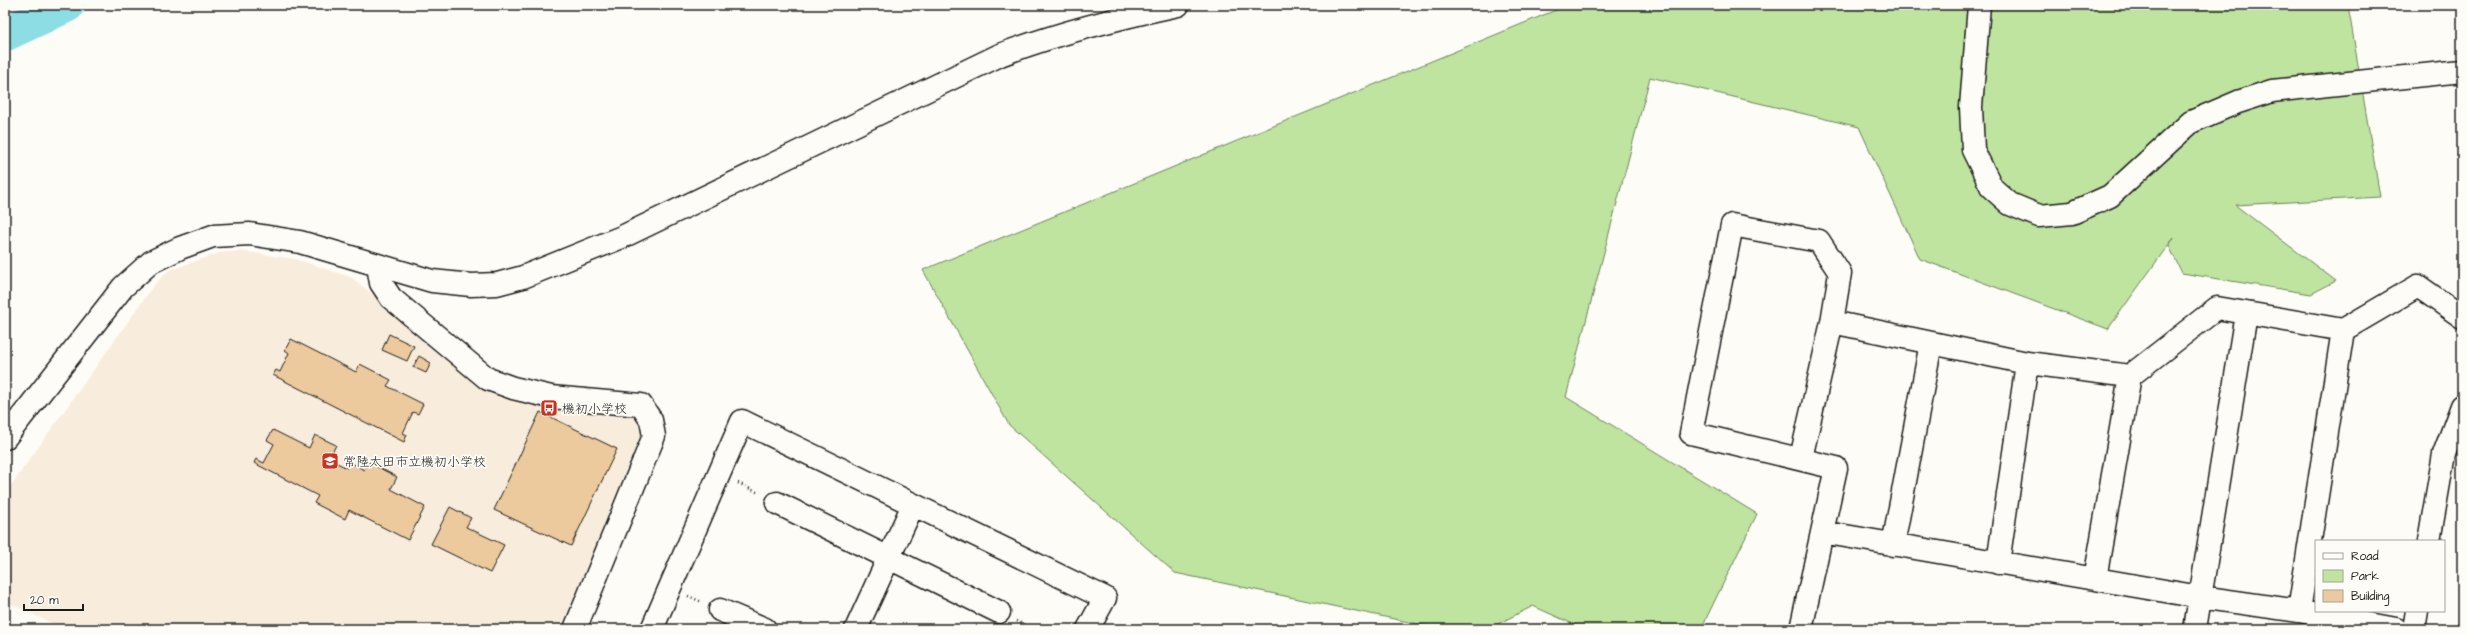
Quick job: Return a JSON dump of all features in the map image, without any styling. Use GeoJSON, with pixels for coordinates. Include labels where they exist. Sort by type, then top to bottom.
{"type":"FeatureCollection","features":[{"type":"Feature","properties":{"kind":"street"},"geometry":{"type":"LineString","coordinates":[[5,438],[123,287],[152,262],[180,248],[214,236],[250,234],[300,242],[432,281],[471,285],[497,284],[523,277],[622,237],[1000,56],[1043,39],[1094,23],[1178,5]]}},
{"type":"Feature","properties":{"kind":"street"},"geometry":{"type":"LineString","coordinates":[[1979,5],[1971,107],[1974,150],[1992,188],[2010,204],[2039,216],[2072,214],[2110,196],[2191,122],[2238,102],[2272,91],[2462,71]]}},
{"type":"Feature","properties":{"kind":"street"},"geometry":{"type":"LineString","coordinates":[[1801,458],[1832,322],[1840,273],[1819,241],[1732,225],[1691,433],[1801,458],[1836,468],[1801,629]]}},
{"type":"Feature","properties":{"kind":"street"},"geometry":{"type":"LineString","coordinates":[[378,266],[381,283],[391,298],[488,379],[513,388],[551,397],[641,405],[651,420],[654,436],[575,629]]}},
{"type":"Feature","properties":{"kind":"street"},"geometry":{"type":"LineString","coordinates":[[2095,579],[2130,376],[2217,308],[2343,330],[2418,286],[2462,317]]}},
{"type":"Feature","properties":{"kind":"street"},"geometry":{"type":"LineString","coordinates":[[2195,629],[2246,314]]}},
{"type":"Feature","properties":{"kind":"street"},"geometry":{"type":"LineString","coordinates":[[1832,322],[2027,363],[2130,376]]}},
{"type":"Feature","properties":{"kind":"street"},"geometry":{"type":"LineString","coordinates":[[2299,611],[2343,330]]}},
{"type":"Feature","properties":{"kind":"street"},"geometry":{"type":"LineString","coordinates":[[1893,545],[1931,343]]}},
{"type":"Feature","properties":{"kind":"street"},"geometry":{"type":"LineString","coordinates":[[1998,563],[2027,363]]}},
{"type":"Feature","properties":{"kind":"street"},"geometry":{"type":"LineString","coordinates":[[2429,540],[2444,454],[2462,406]]}},
{"type":"Feature","properties":{"kind":"street"},"geometry":{"type":"LineString","coordinates":[[652,629],[718,473],[742,421],[1105,598],[1088,629]]}},
{"type":"Feature","properties":{"kind":"street"},"geometry":{"type":"LineString","coordinates":[[777,503],[1000,612]]}},
{"type":"Feature","properties":{"kind":"street"},"geometry":{"type":"LineString","coordinates":[[856,629],[913,505]]}},
{"type":"Feature","properties":{"kind":"street"},"geometry":{"type":"LineString","coordinates":[[1822,532],[2200,597],[2299,611],[2396,629]]}},
{"type":"Feature","properties":{"kind":"street"},"geometry":{"type":"LineString","coordinates":[[720,610],[765,629]]}},
{"type":"Feature","properties":{"kind":"street"},"geometry":{"type":"LineString","coordinates":[[2414,629],[2417,612]]}},
{"type":"Feature","properties":{"kind":"path"},"geometry":{"type":"LineString","coordinates":[[718,473],[777,503]]}},
{"type":"Feature","properties":{"kind":"path"},"geometry":{"type":"LineString","coordinates":[[669,588],[720,610]]}},
{"type":"Feature","properties":{"kind":"shaded area","name":"常陸太田市立機初小学校"},"geometry":{"type":"Polygon","coordinates":[[[240,251],[295,259],[351,277],[487,386],[634,411],[644,429],[567,629],[64,629],[5,601],[5,494],[154,285],[168,271],[219,253],[240,251]]]}},
{"type":"Feature","properties":{"kind":"green space"},"geometry":{"type":"Polygon","coordinates":[[[1568,5],[2348,5],[2380,197],[2235,205],[2336,281],[2311,294],[2182,273],[2169,246],[2174,237],[2108,329],[1920,259],[1859,127],[1650,77],[1566,397],[1757,514],[1701,629],[1584,629],[1533,606],[1488,629],[1442,629],[1175,573],[1009,425],[923,270],[1568,5]]]}},
{"type":"Feature","properties":{"kind":"building"},"geometry":{"type":"Polygon","coordinates":[[[389,334],[414,346],[407,361],[382,350],[389,334]]]}},
{"type":"Feature","properties":{"kind":"building"},"geometry":{"type":"Polygon","coordinates":[[[291,339],[356,372],[360,364],[391,380],[387,386],[423,404],[418,414],[413,412],[403,433],[407,435],[404,442],[273,375],[276,370],[280,372],[289,353],[285,350],[291,339]]]}},
{"type":"Feature","properties":{"kind":"building"},"geometry":{"type":"Polygon","coordinates":[[[419,356],[431,363],[426,373],[413,367],[419,356]]]}},
{"type":"Feature","properties":{"kind":"building"},"geometry":{"type":"Polygon","coordinates":[[[540,412],[617,449],[571,546],[494,510],[540,412]]]}},
{"type":"Feature","properties":{"kind":"building"},"geometry":{"type":"Polygon","coordinates":[[[273,430],[309,448],[315,435],[336,445],[329,459],[347,468],[350,462],[364,470],[368,462],[397,477],[391,489],[425,507],[408,540],[349,510],[345,519],[314,503],[318,496],[254,463],[256,459],[264,463],[274,444],[267,440],[273,430]]]}},
{"type":"Feature","properties":{"kind":"building"},"geometry":{"type":"Polygon","coordinates":[[[450,507],[471,518],[466,527],[504,545],[490,573],[431,544],[450,507]]]}},
{"type":"Feature","properties":{"kind":"waterway"},"geometry":{"type":"LineString","coordinates":[[5,34],[67,5]]}},
{"type":"Feature","properties":{"kind":"place","name":"機初小学校"},"geometry":{"type":"Point","coordinates":[549,408]}},
{"type":"Feature","properties":{"kind":"place","name":"常陸太田市立機初小学校"},"geometry":{"type":"Point","coordinates":[330,461]}}]}
